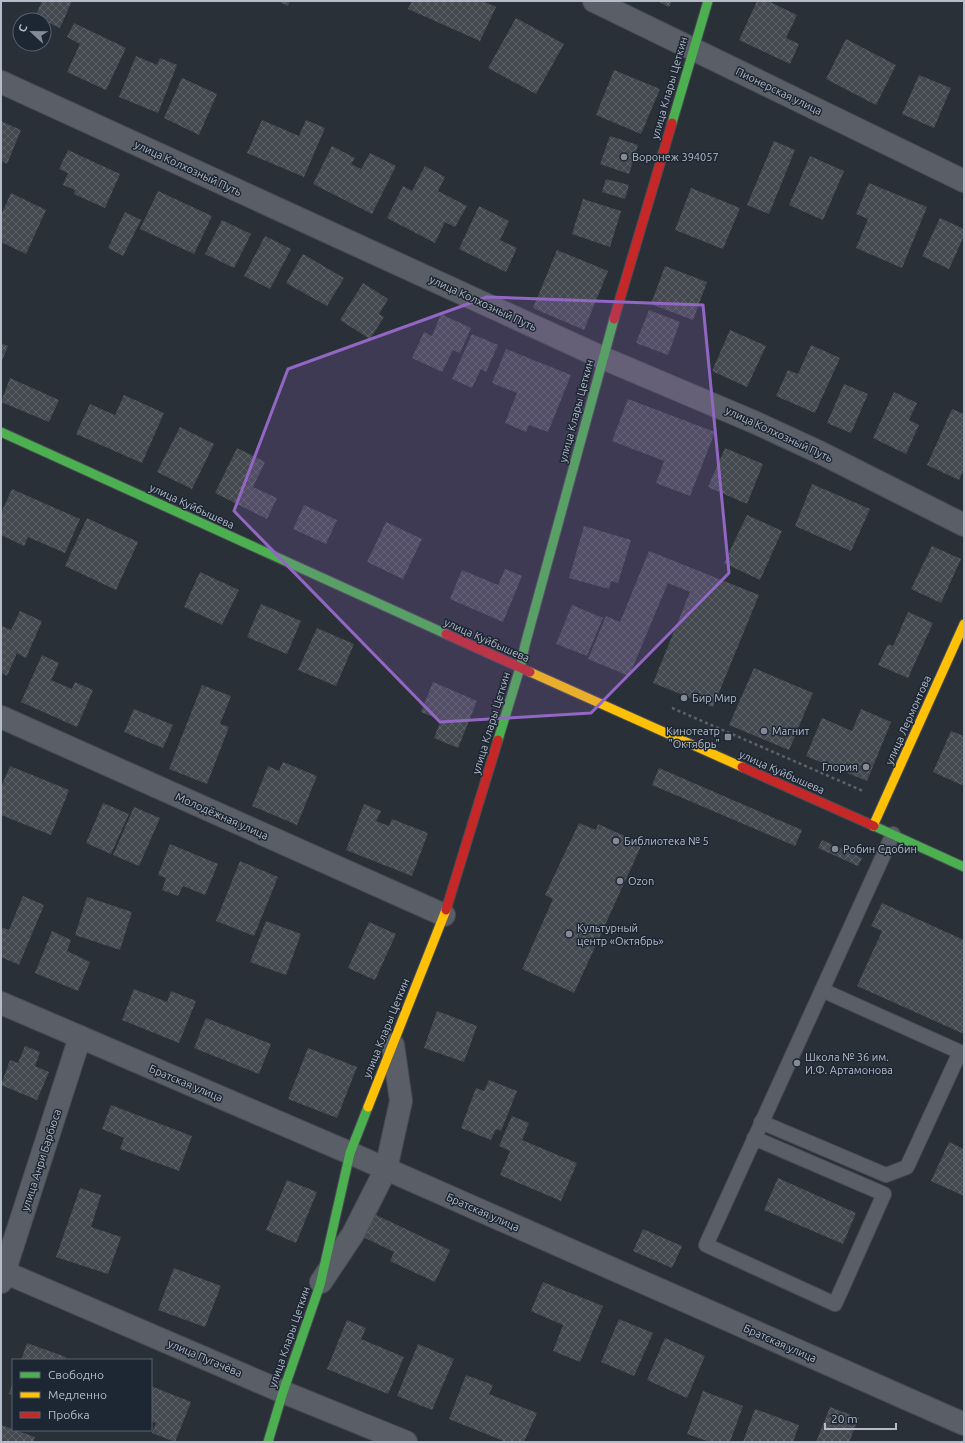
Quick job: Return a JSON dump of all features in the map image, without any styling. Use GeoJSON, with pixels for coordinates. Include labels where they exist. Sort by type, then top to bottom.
{"type":"FeatureCollection","features":[{"type":"Feature","properties":{"kind":"street","name":"Пионерская улица"},"geometry":{"type":"LineString","coordinates":[[594,1],[964,180]]}},
{"type":"Feature","properties":{"kind":"street","name":"улица Клары Цеткин"},"geometry":{"type":"LineString","coordinates":[[268,1442],[283,1392],[320,1285],[350,1153],[444,915],[520,668],[603,358],[708,1]]}},
{"type":"Feature","properties":{"kind":"street","name":"улица Колхозный Путь"},"geometry":{"type":"LineString","coordinates":[[1,82],[603,358],[754,422],[819,452],[964,524]]}},
{"type":"Feature","properties":{"kind":"street","name":"улица Куйбышева"},"geometry":{"type":"LineString","coordinates":[[1,432],[520,668],[964,867]]}},
{"type":"Feature","properties":{"kind":"street","name":"улица Лермонтова"},"geometry":{"type":"LineString","coordinates":[[873,826],[964,624]]}},
{"type":"Feature","properties":{"kind":"street","name":"Молодёжная улица"},"geometry":{"type":"LineString","coordinates":[[1,717],[444,915]]}},
{"type":"Feature","properties":{"kind":"street","name":"Братская улица"},"geometry":{"type":"LineString","coordinates":[[1,1004],[350,1153],[964,1424]]}},
{"type":"Feature","properties":{"kind":"street","name":"улица Анри Барбюса"},"geometry":{"type":"LineString","coordinates":[[2,1277],[80,1038]]}},
{"type":"Feature","properties":{"kind":"street"},"geometry":{"type":"LineString","coordinates":[[320,1285],[353,1234],[386,1169],[401,1101],[393,1045]]}},
{"type":"Feature","properties":{"kind":"street","name":"улица Пугачёва"},"geometry":{"type":"LineString","coordinates":[[2,1277],[406,1442]]}},
{"type":"Feature","properties":{"kind":"lane"},"geometry":{"type":"LineString","coordinates":[[754,1138],[884,1194],[835,1304],[706,1244],[761,1122],[893,834]]}},
{"type":"Feature","properties":{"kind":"lane"},"geometry":{"type":"LineString","coordinates":[[761,1122],[886,1176],[907,1167],[960,1052],[822,990]]}},
{"type":"Feature","properties":{"kind":"highlighted area"},"geometry":{"type":"Polygon","coordinates":[[[487,297],[703,305],[729,573],[591,713],[440,722],[234,511],[288,369],[487,297]]]}},
{"type":"Feature","properties":{"kind":"building"},"geometry":{"type":"Polygon","coordinates":[[[42,1],[72,1],[60,28],[52,24],[52,12],[37,12],[42,1]]]}},
{"type":"Feature","properties":{"kind":"building"},"geometry":{"type":"Polygon","coordinates":[[[278,1],[290,1],[288,6],[278,1]]]}},
{"type":"Feature","properties":{"kind":"building"},"geometry":{"type":"Polygon","coordinates":[[[412,1],[483,1],[496,7],[480,41],[408,9],[412,1]]]}},
{"type":"Feature","properties":{"kind":"building"},"geometry":{"type":"Polygon","coordinates":[[[657,1],[672,1],[669,7],[657,1]]]}},
{"type":"Feature","properties":{"kind":"building"},"geometry":{"type":"Polygon","coordinates":[[[757,1],[768,1],[797,15],[786,38],[799,44],[790,64],[739,40],[757,1]]]}},
{"type":"Feature","properties":{"kind":"building"},"geometry":{"type":"Polygon","coordinates":[[[516,18],[564,44],[536,94],[488,68],[516,18]]]}},
{"type":"Feature","properties":{"kind":"building"},"geometry":{"type":"Polygon","coordinates":[[[74,23],[126,48],[106,90],[67,72],[80,44],[67,37],[74,23]]]}},
{"type":"Feature","properties":{"kind":"building"},"geometry":{"type":"Polygon","coordinates":[[[846,39],[896,65],[876,105],[826,79],[846,39]]]}},
{"type":"Feature","properties":{"kind":"building"},"geometry":{"type":"Polygon","coordinates":[[[136,56],[157,65],[160,58],[177,65],[158,113],[119,97],[136,56]]]}},
{"type":"Feature","properties":{"kind":"building"},"geometry":{"type":"Polygon","coordinates":[[[614,70],[660,89],[641,134],[596,115],[614,70]]]}},
{"type":"Feature","properties":{"kind":"building"},"geometry":{"type":"Polygon","coordinates":[[[919,75],[951,88],[934,128],[902,114],[919,75]]]}},
{"type":"Feature","properties":{"kind":"building"},"geometry":{"type":"Polygon","coordinates":[[[182,78],[217,94],[199,135],[164,118],[182,78]]]}},
{"type":"Feature","properties":{"kind":"building"},"geometry":{"type":"Polygon","coordinates":[[[262,120],[299,136],[306,120],[325,128],[304,177],[247,153],[262,120]]]}},
{"type":"Feature","properties":{"kind":"building"},"geometry":{"type":"Polygon","coordinates":[[[1,121],[21,130],[7,164],[1,161],[1,121]]]}},
{"type":"Feature","properties":{"kind":"building"},"geometry":{"type":"Polygon","coordinates":[[[610,136],[638,145],[629,174],[600,164],[610,136]]]}},
{"type":"Feature","properties":{"kind":"building"},"geometry":{"type":"Polygon","coordinates":[[[774,141],[795,150],[769,214],[747,205],[774,141]]]}},
{"type":"Feature","properties":{"kind":"building"},"geometry":{"type":"Polygon","coordinates":[[[332,146],[355,158],[351,164],[361,169],[370,153],[396,166],[372,214],[313,184],[332,146]]]}},
{"type":"Feature","properties":{"kind":"building"},"geometry":{"type":"Polygon","coordinates":[[[68,150],[120,174],[105,208],[74,194],[75,190],[63,185],[68,173],[59,169],[68,150]]]}},
{"type":"Feature","properties":{"kind":"building"},"geometry":{"type":"Polygon","coordinates":[[[810,156],[844,171],[823,220],[789,205],[810,156]]]}},
{"type":"Feature","properties":{"kind":"building"},"geometry":{"type":"Polygon","coordinates":[[[425,166],[445,177],[438,191],[467,206],[455,227],[445,222],[435,243],[387,218],[403,186],[412,191],[425,166]]]}},
{"type":"Feature","properties":{"kind":"building"},"geometry":{"type":"Polygon","coordinates":[[[606,179],[629,185],[625,199],[602,192],[606,179]]]}},
{"type":"Feature","properties":{"kind":"building"},"geometry":{"type":"Polygon","coordinates":[[[869,183],[927,207],[902,268],[856,248],[868,219],[856,214],[869,183]]]}},
{"type":"Feature","properties":{"kind":"building"},"geometry":{"type":"Polygon","coordinates":[[[691,188],[740,208],[723,249],[675,230],[691,188]]]}},
{"type":"Feature","properties":{"kind":"building"},"geometry":{"type":"Polygon","coordinates":[[[158,191],[212,216],[194,254],[140,229],[158,191]]]}},
{"type":"Feature","properties":{"kind":"building"},"geometry":{"type":"Polygon","coordinates":[[[11,193],[46,210],[26,254],[1,242],[1,215],[11,193]]]}},
{"type":"Feature","properties":{"kind":"building"},"geometry":{"type":"Polygon","coordinates":[[[583,199],[621,211],[610,247],[572,234],[583,199]]]}},
{"type":"Feature","properties":{"kind":"building"},"geometry":{"type":"Polygon","coordinates":[[[479,206],[509,221],[500,240],[517,248],[506,272],[459,249],[479,206]]]}},
{"type":"Feature","properties":{"kind":"building"},"geometry":{"type":"Polygon","coordinates":[[[125,212],[141,220],[123,256],[108,248],[125,212]]]}},
{"type":"Feature","properties":{"kind":"building"},"geometry":{"type":"Polygon","coordinates":[[[940,218],[964,229],[964,236],[949,269],[922,256],[940,218]]]}},
{"type":"Feature","properties":{"kind":"building"},"geometry":{"type":"Polygon","coordinates":[[[222,220],[251,234],[234,268],[205,254],[222,220]]]}},
{"type":"Feature","properties":{"kind":"building"},"geometry":{"type":"Polygon","coordinates":[[[265,236],[291,249],[270,289],[244,276],[265,236]]]}},
{"type":"Feature","properties":{"kind":"building"},"geometry":{"type":"Polygon","coordinates":[[[557,250],[608,271],[584,330],[533,308],[557,250]]]}},
{"type":"Feature","properties":{"kind":"building"},"geometry":{"type":"Polygon","coordinates":[[[303,254],[344,278],[327,306],[286,283],[303,254]]]}},
{"type":"Feature","properties":{"kind":"building"},"geometry":{"type":"Polygon","coordinates":[[[665,266],[707,282],[693,320],[651,304],[665,266]]]}},
{"type":"Feature","properties":{"kind":"building"},"geometry":{"type":"Polygon","coordinates":[[[363,283],[388,299],[379,314],[384,317],[370,339],[340,320],[363,283]]]}},
{"type":"Feature","properties":{"kind":"building"},"geometry":{"type":"Polygon","coordinates":[[[649,310],[680,322],[668,355],[636,343],[649,310]]]}},
{"type":"Feature","properties":{"kind":"building"},"geometry":{"type":"Polygon","coordinates":[[[441,314],[471,328],[460,353],[453,350],[442,372],[412,358],[424,332],[432,336],[441,314]]]}},
{"type":"Feature","properties":{"kind":"building"},"geometry":{"type":"Polygon","coordinates":[[[730,330],[766,346],[747,387],[712,371],[730,330]]]}},
{"type":"Feature","properties":{"kind":"building"},"geometry":{"type":"Polygon","coordinates":[[[472,334],[498,345],[486,372],[481,369],[472,388],[452,379],[472,334]]]}},
{"type":"Feature","properties":{"kind":"building"},"geometry":{"type":"Polygon","coordinates":[[[1,343],[8,346],[1,363],[1,343]]]}},
{"type":"Feature","properties":{"kind":"building"},"geometry":{"type":"Polygon","coordinates":[[[811,345],[840,358],[815,413],[776,396],[788,370],[798,374],[811,345]]]}},
{"type":"Feature","properties":{"kind":"building"},"geometry":{"type":"Polygon","coordinates":[[[506,349],[571,375],[548,432],[529,425],[526,432],[505,423],[517,393],[492,383],[506,349]]]}},
{"type":"Feature","properties":{"kind":"building"},"geometry":{"type":"Polygon","coordinates":[[[10,378],[59,400],[49,422],[1,402],[10,378]]]}},
{"type":"Feature","properties":{"kind":"building"},"geometry":{"type":"Polygon","coordinates":[[[844,384],[868,394],[851,433],[827,423],[844,384]]]}},
{"type":"Feature","properties":{"kind":"building"},"geometry":{"type":"Polygon","coordinates":[[[894,392],[917,403],[909,420],[919,425],[906,454],[873,438],[894,392]]]}},
{"type":"Feature","properties":{"kind":"building"},"geometry":{"type":"Polygon","coordinates":[[[124,395],[164,413],[142,463],[76,434],[90,404],[115,415],[124,395]]]}},
{"type":"Feature","properties":{"kind":"building"},"geometry":{"type":"Polygon","coordinates":[[[628,399],[715,432],[690,496],[656,483],[664,461],[612,441],[628,399]]]}},
{"type":"Feature","properties":{"kind":"building"},"geometry":{"type":"Polygon","coordinates":[[[952,409],[964,414],[964,470],[959,480],[927,465],[952,409]]]}},
{"type":"Feature","properties":{"kind":"building"},"geometry":{"type":"Polygon","coordinates":[[[180,427],[214,444],[192,489],[157,472],[180,427]]]}},
{"type":"Feature","properties":{"kind":"building"},"geometry":{"type":"Polygon","coordinates":[[[237,448],[265,462],[253,487],[277,498],[267,519],[215,493],[237,448]]]}},
{"type":"Feature","properties":{"kind":"building"},"geometry":{"type":"Polygon","coordinates":[[[725,448],[763,464],[747,504],[708,487],[725,448]]]}},
{"type":"Feature","properties":{"kind":"building"},"geometry":{"type":"Polygon","coordinates":[[[812,484],[870,509],[851,551],[795,526],[812,484]]]}},
{"type":"Feature","properties":{"kind":"building"},"geometry":{"type":"Polygon","coordinates":[[[12,489],[80,519],[65,553],[28,537],[24,546],[1,535],[1,513],[12,489]]]}},
{"type":"Feature","properties":{"kind":"building"},"geometry":{"type":"Polygon","coordinates":[[[304,505],[337,520],[326,544],[293,529],[304,505]]]}},
{"type":"Feature","properties":{"kind":"building"},"geometry":{"type":"Polygon","coordinates":[[[747,515],[782,531],[760,580],[724,563],[747,515]]]}},
{"type":"Feature","properties":{"kind":"building"},"geometry":{"type":"Polygon","coordinates":[[[87,518],[138,542],[116,590],[65,566],[87,518]]]}},
{"type":"Feature","properties":{"kind":"building"},"geometry":{"type":"Polygon","coordinates":[[[386,522],[422,539],[403,579],[367,562],[386,522]]]}},
{"type":"Feature","properties":{"kind":"building"},"geometry":{"type":"Polygon","coordinates":[[[584,526],[631,540],[618,583],[611,581],[609,589],[569,578],[584,526]]]}},
{"type":"Feature","properties":{"kind":"building"},"geometry":{"type":"Polygon","coordinates":[[[932,546],[961,559],[941,603],[911,589],[932,546]]]}},
{"type":"Feature","properties":{"kind":"building"},"geometry":{"type":"Polygon","coordinates":[[[649,551],[759,595],[713,707],[653,683],[690,592],[668,583],[629,676],[588,659],[606,616],[620,622],[649,551]]]}},
{"type":"Feature","properties":{"kind":"building"},"geometry":{"type":"Polygon","coordinates":[[[505,569],[522,576],[503,622],[450,599],[462,570],[498,585],[505,569]]]}},
{"type":"Feature","properties":{"kind":"building"},"geometry":{"type":"Polygon","coordinates":[[[200,572],[239,590],[222,625],[184,607],[200,572]]]}},
{"type":"Feature","properties":{"kind":"building"},"geometry":{"type":"Polygon","coordinates":[[[261,604],[301,621],[287,654],[247,637],[261,604]]]}},
{"type":"Feature","properties":{"kind":"building"},"geometry":{"type":"Polygon","coordinates":[[[572,605],[603,618],[587,656],[556,644],[572,605]]]}},
{"type":"Feature","properties":{"kind":"building"},"geometry":{"type":"Polygon","coordinates":[[[20,611],[42,621],[26,658],[17,653],[7,676],[1,673],[1,626],[11,630],[20,611]]]}},
{"type":"Feature","properties":{"kind":"building"},"geometry":{"type":"Polygon","coordinates":[[[908,612],[933,623],[908,678],[878,665],[888,644],[893,646],[908,612]]]}},
{"type":"Feature","properties":{"kind":"building"},"geometry":{"type":"Polygon","coordinates":[[[317,628],[354,644],[336,686],[298,670],[317,628]]]}},
{"type":"Feature","properties":{"kind":"building"},"geometry":{"type":"Polygon","coordinates":[[[42,655],[59,663],[51,680],[72,689],[75,682],[93,690],[77,727],[21,702],[42,655]]]}},
{"type":"Feature","properties":{"kind":"building"},"geometry":{"type":"Polygon","coordinates":[[[754,668],[813,693],[789,750],[729,725],[754,668]]]}},
{"type":"Feature","properties":{"kind":"building"},"geometry":{"type":"Polygon","coordinates":[[[433,682],[477,701],[458,748],[434,738],[441,720],[421,712],[433,682]]]}},
{"type":"Feature","properties":{"kind":"building"},"geometry":{"type":"Polygon","coordinates":[[[202,685],[231,696],[220,724],[229,727],[207,784],[169,769],[202,685]]]}},
{"type":"Feature","properties":{"kind":"building"},"geometry":{"type":"Polygon","coordinates":[[[134,709],[173,725],[163,748],[124,732],[134,709]]]}},
{"type":"Feature","properties":{"kind":"building"},"geometry":{"type":"Polygon","coordinates":[[[861,709],[891,722],[867,781],[806,756],[822,718],[852,731],[861,709]]]}},
{"type":"Feature","properties":{"kind":"building"},"geometry":{"type":"Polygon","coordinates":[[[951,731],[964,736],[964,786],[933,772],[951,731]]]}},
{"type":"Feature","properties":{"kind":"building"},"geometry":{"type":"Polygon","coordinates":[[[283,762],[317,776],[297,825],[252,806],[268,766],[279,771],[283,762]]]}},
{"type":"Feature","properties":{"kind":"building"},"geometry":{"type":"Polygon","coordinates":[[[10,766],[69,790],[51,835],[1,815],[1,787],[10,766]]]}},
{"type":"Feature","properties":{"kind":"building"},"geometry":{"type":"Polygon","coordinates":[[[659,768],[802,830],[795,846],[652,785],[659,768]]]}},
{"type":"Feature","properties":{"kind":"building"},"geometry":{"type":"Polygon","coordinates":[[[103,803],[129,814],[111,854],[86,843],[103,803]]]}},
{"type":"Feature","properties":{"kind":"building"},"geometry":{"type":"Polygon","coordinates":[[[364,804],[381,811],[376,821],[389,826],[392,819],[428,833],[412,876],[346,850],[364,804]]]}},
{"type":"Feature","properties":{"kind":"building"},"geometry":{"type":"Polygon","coordinates":[[[134,807],[160,818],[139,866],[113,855],[134,807]]]}},
{"type":"Feature","properties":{"kind":"building","name":"Культурный центр «Октябрь»"},"geometry":{"type":"Polygon","coordinates":[[[579,823],[596,830],[598,824],[642,844],[574,993],[522,969],[553,899],[545,895],[579,823]]]}},
{"type":"Feature","properties":{"kind":"building"},"geometry":{"type":"Polygon","coordinates":[[[822,840],[862,858],[858,866],[818,848],[822,840]]]}},
{"type":"Feature","properties":{"kind":"building"},"geometry":{"type":"Polygon","coordinates":[[[170,844],[218,864],[205,895],[183,886],[178,896],[162,890],[166,878],[158,875],[170,844]]]}},
{"type":"Feature","properties":{"kind":"building"},"geometry":{"type":"Polygon","coordinates":[[[240,861],[278,877],[254,936],[216,921],[240,861]]]}},
{"type":"Feature","properties":{"kind":"building"},"geometry":{"type":"Polygon","coordinates":[[[23,896],[44,905],[19,965],[1,957],[1,927],[9,930],[23,896]]]}},
{"type":"Feature","properties":{"kind":"building"},"geometry":{"type":"Polygon","coordinates":[[[87,897],[132,912],[120,950],[75,935],[87,897]]]}},
{"type":"Feature","properties":{"kind":"building"},"geometry":{"type":"Polygon","coordinates":[[[882,903],[964,940],[964,1034],[857,986],[882,931],[871,926],[882,903]]]}},
{"type":"Feature","properties":{"kind":"building"},"geometry":{"type":"Polygon","coordinates":[[[266,921],[301,934],[286,975],[250,962],[266,921]]]}},
{"type":"Feature","properties":{"kind":"building"},"geometry":{"type":"Polygon","coordinates":[[[369,922],[396,934],[375,980],[348,968],[369,922]]]}},
{"type":"Feature","properties":{"kind":"building"},"geometry":{"type":"Polygon","coordinates":[[[52,931],[71,940],[67,951],[90,962],[78,991],[35,973],[52,931]]]}},
{"type":"Feature","properties":{"kind":"building"},"geometry":{"type":"Polygon","coordinates":[[[134,989],[167,1002],[171,991],[196,1001],[179,1043],[122,1020],[134,989]]]}},
{"type":"Feature","properties":{"kind":"building"},"geometry":{"type":"Polygon","coordinates":[[[437,1011],[477,1026],[464,1062],[424,1048],[437,1011]]]}},
{"type":"Feature","properties":{"kind":"building"},"geometry":{"type":"Polygon","coordinates":[[[206,1018],[271,1044],[259,1074],[194,1048],[206,1018]]]}},
{"type":"Feature","properties":{"kind":"building"},"geometry":{"type":"Polygon","coordinates":[[[25,1046],[40,1052],[35,1066],[49,1072],[37,1100],[1,1085],[10,1060],[18,1063],[25,1046]]]}},
{"type":"Feature","properties":{"kind":"building"},"geometry":{"type":"Polygon","coordinates":[[[308,1048],[357,1067],[337,1118],[288,1099],[308,1048]]]}},
{"type":"Feature","properties":{"kind":"building"},"geometry":{"type":"Polygon","coordinates":[[[489,1080],[517,1091],[501,1131],[496,1129],[491,1140],[461,1128],[476,1088],[484,1091],[489,1080]]]}},
{"type":"Feature","properties":{"kind":"building"},"geometry":{"type":"Polygon","coordinates":[[[111,1105],[192,1136],[179,1171],[120,1149],[124,1138],[102,1129],[111,1105]]]}},
{"type":"Feature","properties":{"kind":"building"},"geometry":{"type":"Polygon","coordinates":[[[512,1116],[529,1123],[522,1140],[577,1163],[561,1201],[500,1175],[510,1151],[499,1146],[512,1116]]]}},
{"type":"Feature","properties":{"kind":"building"},"geometry":{"type":"Polygon","coordinates":[[[949,1142],[964,1149],[964,1196],[931,1181],[949,1142]]]}},
{"type":"Feature","properties":{"kind":"building"},"geometry":{"type":"Polygon","coordinates":[[[778,1178],[856,1213],[843,1244],[764,1210],[778,1178]]]}},
{"type":"Feature","properties":{"kind":"building"},"geometry":{"type":"Polygon","coordinates":[[[287,1180],[317,1192],[296,1243],[266,1230],[287,1180]]]}},
{"type":"Feature","properties":{"kind":"building"},"geometry":{"type":"Polygon","coordinates":[[[80,1188],[101,1195],[91,1227],[121,1237],[108,1274],[56,1257],[80,1188]]]}},
{"type":"Feature","properties":{"kind":"building"},"geometry":{"type":"Polygon","coordinates":[[[374,1214],[450,1250],[435,1282],[390,1261],[394,1252],[363,1237],[374,1214]]]}},
{"type":"Feature","properties":{"kind":"building"},"geometry":{"type":"Polygon","coordinates":[[[643,1229],[682,1246],[672,1268],[633,1251],[643,1229]]]}},
{"type":"Feature","properties":{"kind":"building"},"geometry":{"type":"Polygon","coordinates":[[[174,1268],[221,1286],[205,1327],[158,1310],[174,1268]]]}},
{"type":"Feature","properties":{"kind":"building"},"geometry":{"type":"Polygon","coordinates":[[[543,1282],[603,1306],[580,1362],[553,1351],[563,1325],[531,1311],[543,1282]]]}},
{"type":"Feature","properties":{"kind":"building"},"geometry":{"type":"Polygon","coordinates":[[[619,1319],[653,1333],[634,1376],[601,1362],[619,1319]]]}},
{"type":"Feature","properties":{"kind":"building"},"geometry":{"type":"Polygon","coordinates":[[[347,1320],[366,1328],[361,1339],[404,1357],[388,1394],[327,1369],[347,1320]]]}},
{"type":"Feature","properties":{"kind":"building"},"geometry":{"type":"Polygon","coordinates":[[[665,1338],[705,1356],[687,1398],[647,1380],[665,1338]]]}},
{"type":"Feature","properties":{"kind":"building"},"geometry":{"type":"Polygon","coordinates":[[[27,1343],[66,1357],[65,1359],[21,1359],[27,1343]]]}},
{"type":"Feature","properties":{"kind":"building"},"geometry":{"type":"Polygon","coordinates":[[[418,1344],[454,1359],[432,1410],[397,1396],[418,1344]]]}},
{"type":"Feature","properties":{"kind":"building"},"geometry":{"type":"Polygon","coordinates":[[[466,1375],[493,1385],[489,1394],[537,1413],[524,1442],[506,1442],[449,1419],[466,1375]]]}},
{"type":"Feature","properties":{"kind":"building"},"geometry":{"type":"Polygon","coordinates":[[[12,1385],[12,1395],[9,1394],[12,1385]]]}},
{"type":"Feature","properties":{"kind":"building"},"geometry":{"type":"Polygon","coordinates":[[[152,1386],[191,1402],[175,1442],[152,1433],[156,1423],[152,1421],[152,1386]]]}},
{"type":"Feature","properties":{"kind":"building"},"geometry":{"type":"Polygon","coordinates":[[[703,1391],[743,1406],[730,1442],[710,1442],[687,1434],[703,1391]]]}},
{"type":"Feature","properties":{"kind":"building"},"geometry":{"type":"Polygon","coordinates":[[[830,1407],[859,1418],[849,1442],[816,1442],[830,1407]]]}},
{"type":"Feature","properties":{"kind":"building"},"geometry":{"type":"Polygon","coordinates":[[[755,1409],[799,1425],[793,1442],[743,1442],[755,1409]]]}},
{"type":"Feature","properties":{"kind":"building"},"geometry":{"type":"Polygon","coordinates":[[[1,1425],[12,1429],[12,1431],[18,1431],[35,1437],[33,1442],[1,1442],[1,1425]]]}},
{"type":"Feature","properties":{"kind":"traffic: fast"},"geometry":{"type":"LineString","coordinates":[[672,123],[708,1]]}},
{"type":"Feature","properties":{"kind":"traffic: fast"},"geometry":{"type":"LineString","coordinates":[[498,740],[520,668],[614,319]]}},
{"type":"Feature","properties":{"kind":"traffic: fast"},"geometry":{"type":"LineString","coordinates":[[1,432],[446,634]]}},
{"type":"Feature","properties":{"kind":"traffic: fast"},"geometry":{"type":"LineString","coordinates":[[874,826],[964,867]]}},
{"type":"Feature","properties":{"kind":"traffic: fast"},"geometry":{"type":"LineString","coordinates":[[268,1442],[283,1392],[320,1285],[350,1153],[368,1107]]}},
{"type":"Feature","properties":{"kind":"traffic: slow"},"geometry":{"type":"LineString","coordinates":[[873,826],[964,624]]}},
{"type":"Feature","properties":{"kind":"traffic: slow"},"geometry":{"type":"LineString","coordinates":[[530,672],[742,767]]}},
{"type":"Feature","properties":{"kind":"traffic: slow"},"geometry":{"type":"LineString","coordinates":[[368,1107],[446,910]]}},
{"type":"Feature","properties":{"kind":"traffic: jam"},"geometry":{"type":"LineString","coordinates":[[614,319],[672,123]]}},
{"type":"Feature","properties":{"kind":"traffic: jam"},"geometry":{"type":"LineString","coordinates":[[446,634],[530,672]]}},
{"type":"Feature","properties":{"kind":"traffic: jam"},"geometry":{"type":"LineString","coordinates":[[446,910],[498,740]]}},
{"type":"Feature","properties":{"kind":"traffic: jam"},"geometry":{"type":"LineString","coordinates":[[742,767],[874,826]]}},
{"type":"Feature","properties":{"kind":"place","name":"Воронеж 394057"},"geometry":{"type":"Point","coordinates":[624,157]}},
{"type":"Feature","properties":{"kind":"place","name":"Бир Мир"},"geometry":{"type":"Point","coordinates":[684,698]}},
{"type":"Feature","properties":{"kind":"place","name":"Магнит"},"geometry":{"type":"Point","coordinates":[764,731]}},
{"type":"Feature","properties":{"kind":"place","name":"Кинотеатр \"Октябрь\""},"geometry":{"type":"Point","coordinates":[728,737]}},
{"type":"Feature","properties":{"kind":"place","name":"Глория"},"geometry":{"type":"Point","coordinates":[866,767]}},
{"type":"Feature","properties":{"kind":"place","name":"Библиотека № 5"},"geometry":{"type":"Point","coordinates":[616,841]}},
{"type":"Feature","properties":{"kind":"place","name":"Робин Сдобин"},"geometry":{"type":"Point","coordinates":[835,849]}},
{"type":"Feature","properties":{"kind":"place","name":"Ozon"},"geometry":{"type":"Point","coordinates":[620,881]}},
{"type":"Feature","properties":{"kind":"place","name":"Культурный центр «Октябрь»"},"geometry":{"type":"Point","coordinates":[569,934]}},
{"type":"Feature","properties":{"kind":"place","name":"Школа № 36 им. И.Ф. Артамонова"},"geometry":{"type":"Point","coordinates":[797,1063]}}]}
